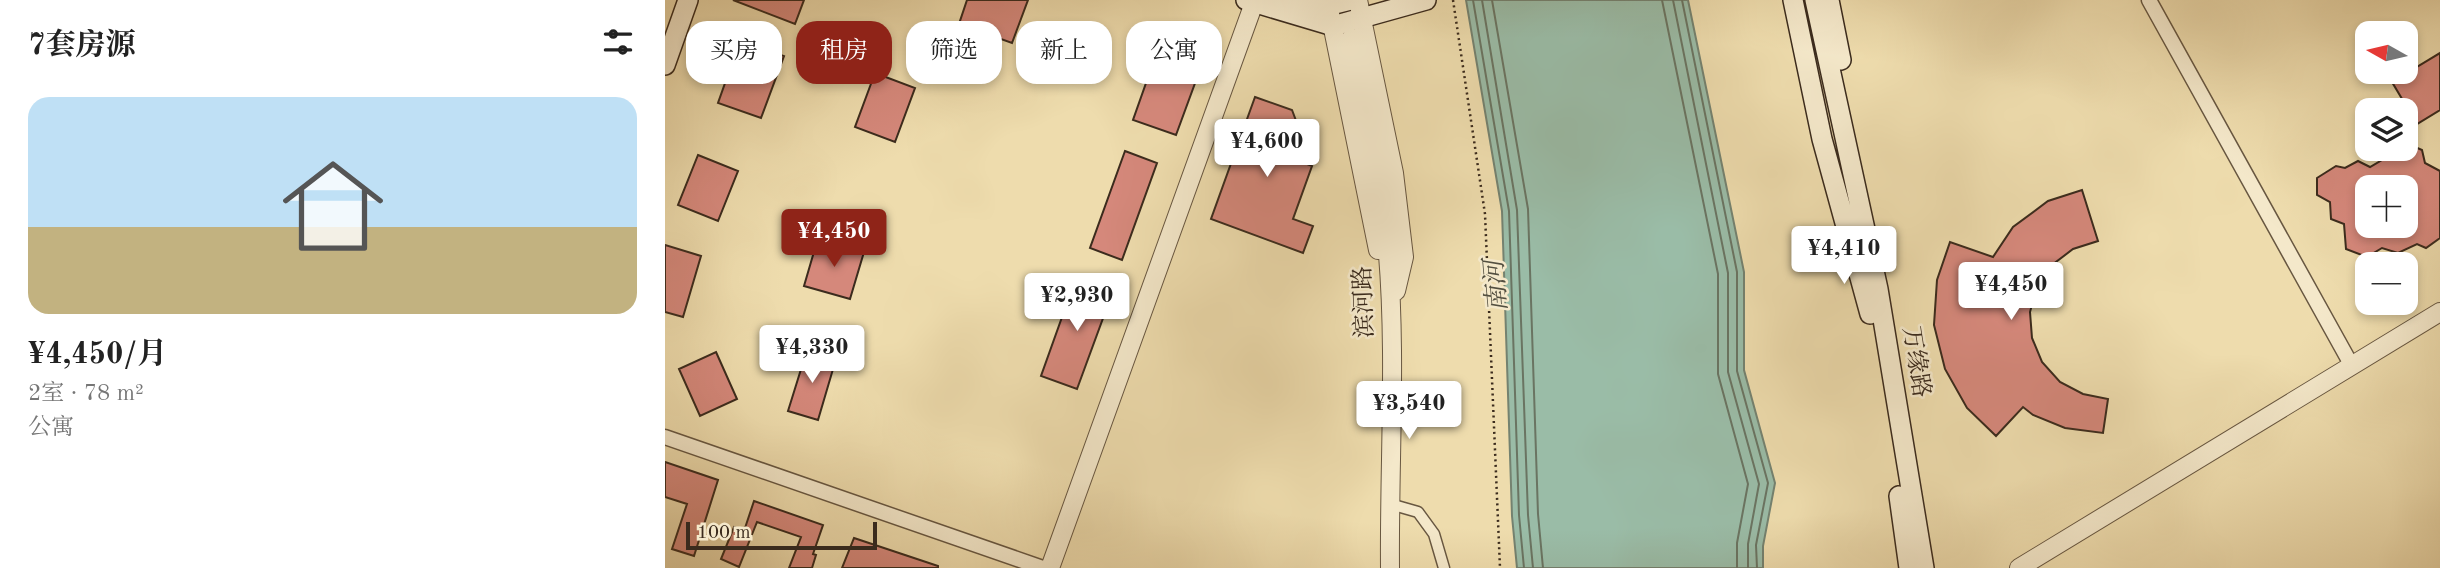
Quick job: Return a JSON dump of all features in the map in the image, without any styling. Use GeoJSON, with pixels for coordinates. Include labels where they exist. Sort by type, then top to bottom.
{"type":"FeatureCollection","features":[{"type":"Feature","properties":{"kind":"main road"},"geometry":{"type":"LineString","coordinates":[[665,65],[688,0]]}},
{"type":"Feature","properties":{"kind":"main road"},"geometry":{"type":"LineString","coordinates":[[1250,1],[1327,3],[1351,0]]}},
{"type":"Feature","properties":{"kind":"main road"},"geometry":{"type":"LineString","coordinates":[[1250,1],[1333,26],[1359,10],[1424,0]]}},
{"type":"Feature","properties":{"kind":"main road"},"geometry":{"type":"LineString","coordinates":[[1793,0],[1822,139],[1870,314]]}},
{"type":"Feature","properties":{"kind":"main road","name":"万缘路"},"geometry":{"type":"LineString","coordinates":[[1807,0],[1870,314],[1909,568]]}},
{"type":"Feature","properties":{"kind":"main road","name":"万缘路"},"geometry":{"type":"LineString","coordinates":[[1815,0],[1878,289],[1924,568]]}},
{"type":"Feature","properties":{"kind":"main road"},"geometry":{"type":"LineString","coordinates":[[1829,0],[1855,131],[1878,289]]}},
{"type":"Feature","properties":{"kind":"street"},"geometry":{"type":"LineString","coordinates":[[2148,0],[2352,366]]}},
{"type":"Feature","properties":{"kind":"street"},"geometry":{"type":"LineString","coordinates":[[1050,568],[1250,1]]}},
{"type":"Feature","properties":{"kind":"street"},"geometry":{"type":"LineString","coordinates":[[1327,3],[1391,315]]}},
{"type":"Feature","properties":{"kind":"street"},"geometry":{"type":"LineString","coordinates":[[1359,10],[1394,173],[1404,257],[1391,315]]}},
{"type":"Feature","properties":{"kind":"street","name":"滨河路"},"geometry":{"type":"LineString","coordinates":[[1351,38],[1377,155],[1387,243],[1391,315],[1390,568]]}},
{"type":"Feature","properties":{"kind":"street"},"geometry":{"type":"LineString","coordinates":[[2019,568],[2440,312]]}},
{"type":"Feature","properties":{"kind":"street"},"geometry":{"type":"LineString","coordinates":[[665,437],[1043,568]]}},
{"type":"Feature","properties":{"kind":"street"},"geometry":{"type":"LineString","coordinates":[[1390,504],[1417,512],[1434,534],[1444,568]]}},
{"type":"Feature","properties":{"kind":"path"},"geometry":{"type":"LineString","coordinates":[[1453,0],[1485,214],[1500,568]]}},
{"type":"Feature","properties":{"kind":"water"},"geometry":{"type":"Polygon","coordinates":[[[1466,0],[1688,0],[1744,272],[1744,370],[1775,483],[1763,546],[1763,568],[1517,568],[1512,516],[1502,211],[1466,0]]]}},
{"type":"Feature","properties":{"kind":"building"},"geometry":{"type":"Polygon","coordinates":[[[733,0],[804,0],[795,24],[733,0]]]}},
{"type":"Feature","properties":{"kind":"building"},"geometry":{"type":"Polygon","coordinates":[[[967,0],[1028,0],[1020,21],[1016,21],[1012,43],[1002,39],[1002,21],[960,21],[967,0]]]}},
{"type":"Feature","properties":{"kind":"building"},"geometry":{"type":"Polygon","coordinates":[[[2440,53],[2440,110],[2418,123],[2418,98],[2402,98],[2393,84],[2419,84],[2419,66],[2440,53]]]}},
{"type":"Feature","properties":{"kind":"building"},"geometry":{"type":"Polygon","coordinates":[[[892,79],[915,88],[895,142],[855,127],[871,84],[892,84],[892,79]]]}},
{"type":"Feature","properties":{"kind":"building"},"geometry":{"type":"Polygon","coordinates":[[[725,84],[774,84],[761,118],[718,103],[725,84]]]}},
{"type":"Feature","properties":{"kind":"building"},"geometry":{"type":"Polygon","coordinates":[[[1146,84],[1195,84],[1176,135],[1133,120],[1146,84]]]}},
{"type":"Feature","properties":{"kind":"building"},"geometry":{"type":"Polygon","coordinates":[[[1255,97],[1292,110],[1304,142],[1297,160],[1312,166],[1293,219],[1313,226],[1303,253],[1211,219],[1255,97]]]}},
{"type":"Feature","properties":{"kind":"building"},"geometry":{"type":"Polygon","coordinates":[[[2418,148],[2422,150],[2425,163],[2440,171],[2440,238],[2426,248],[2417,244],[2400,252],[2382,248],[2375,252],[2355,252],[2346,249],[2344,224],[2331,219],[2330,202],[2317,195],[2317,178],[2336,166],[2345,168],[2358,161],[2370,167],[2380,161],[2418,161],[2418,148]]]}},
{"type":"Feature","properties":{"kind":"building"},"geometry":{"type":"Polygon","coordinates":[[[1125,151],[1157,163],[1122,260],[1090,248],[1125,151]]]}},
{"type":"Feature","properties":{"kind":"building"},"geometry":{"type":"Polygon","coordinates":[[[698,155],[738,171],[718,221],[678,205],[698,155]]]}},
{"type":"Feature","properties":{"kind":"building"},"geometry":{"type":"Polygon","coordinates":[[[2082,190],[2098,241],[2073,249],[2052,265],[2037,286],[2030,312],[2032,338],[2042,362],[2060,382],[2083,394],[2108,399],[2103,433],[2065,428],[2033,415],[2023,407],[1996,436],[1967,408],[1945,369],[1934,325],[1937,280],[1950,242],[1993,257],[2013,227],[2048,201],[2082,190]]]}},
{"type":"Feature","properties":{"kind":"building"},"geometry":{"type":"Polygon","coordinates":[[[818,238],[864,252],[850,299],[804,286],[818,238]]]}},
{"type":"Feature","properties":{"kind":"building"},"geometry":{"type":"Polygon","coordinates":[[[665,245],[701,256],[683,317],[665,312],[665,245]]]}},
{"type":"Feature","properties":{"kind":"building"},"geometry":{"type":"Polygon","coordinates":[[[1076,278],[1113,291],[1077,389],[1041,376],[1076,278]]]}},
{"type":"Feature","properties":{"kind":"building"},"geometry":{"type":"Polygon","coordinates":[[[807,350],[836,359],[818,420],[788,411],[807,350]]]}},
{"type":"Feature","properties":{"kind":"building"},"geometry":{"type":"Polygon","coordinates":[[[716,352],[737,399],[700,416],[679,369],[716,352]]]}},
{"type":"Feature","properties":{"kind":"building"},"geometry":{"type":"Polygon","coordinates":[[[665,462],[718,480],[694,556],[672,549],[687,504],[665,497],[665,462]]]}},
{"type":"Feature","properties":{"kind":"building"},"geometry":{"type":"Polygon","coordinates":[[[754,501],[823,525],[813,554],[816,555],[812,568],[789,568],[801,537],[757,522],[739,567],[721,559],[734,527],[744,531],[754,501]]]}},
{"type":"Feature","properties":{"kind":"building"},"geometry":{"type":"Polygon","coordinates":[[[854,538],[938,566],[938,568],[842,568],[854,538]]]}},
{"type":"Feature","properties":{"kind":"water label","name":"南河"},"geometry":{"type":"Point","coordinates":[1497,286]}}]}
